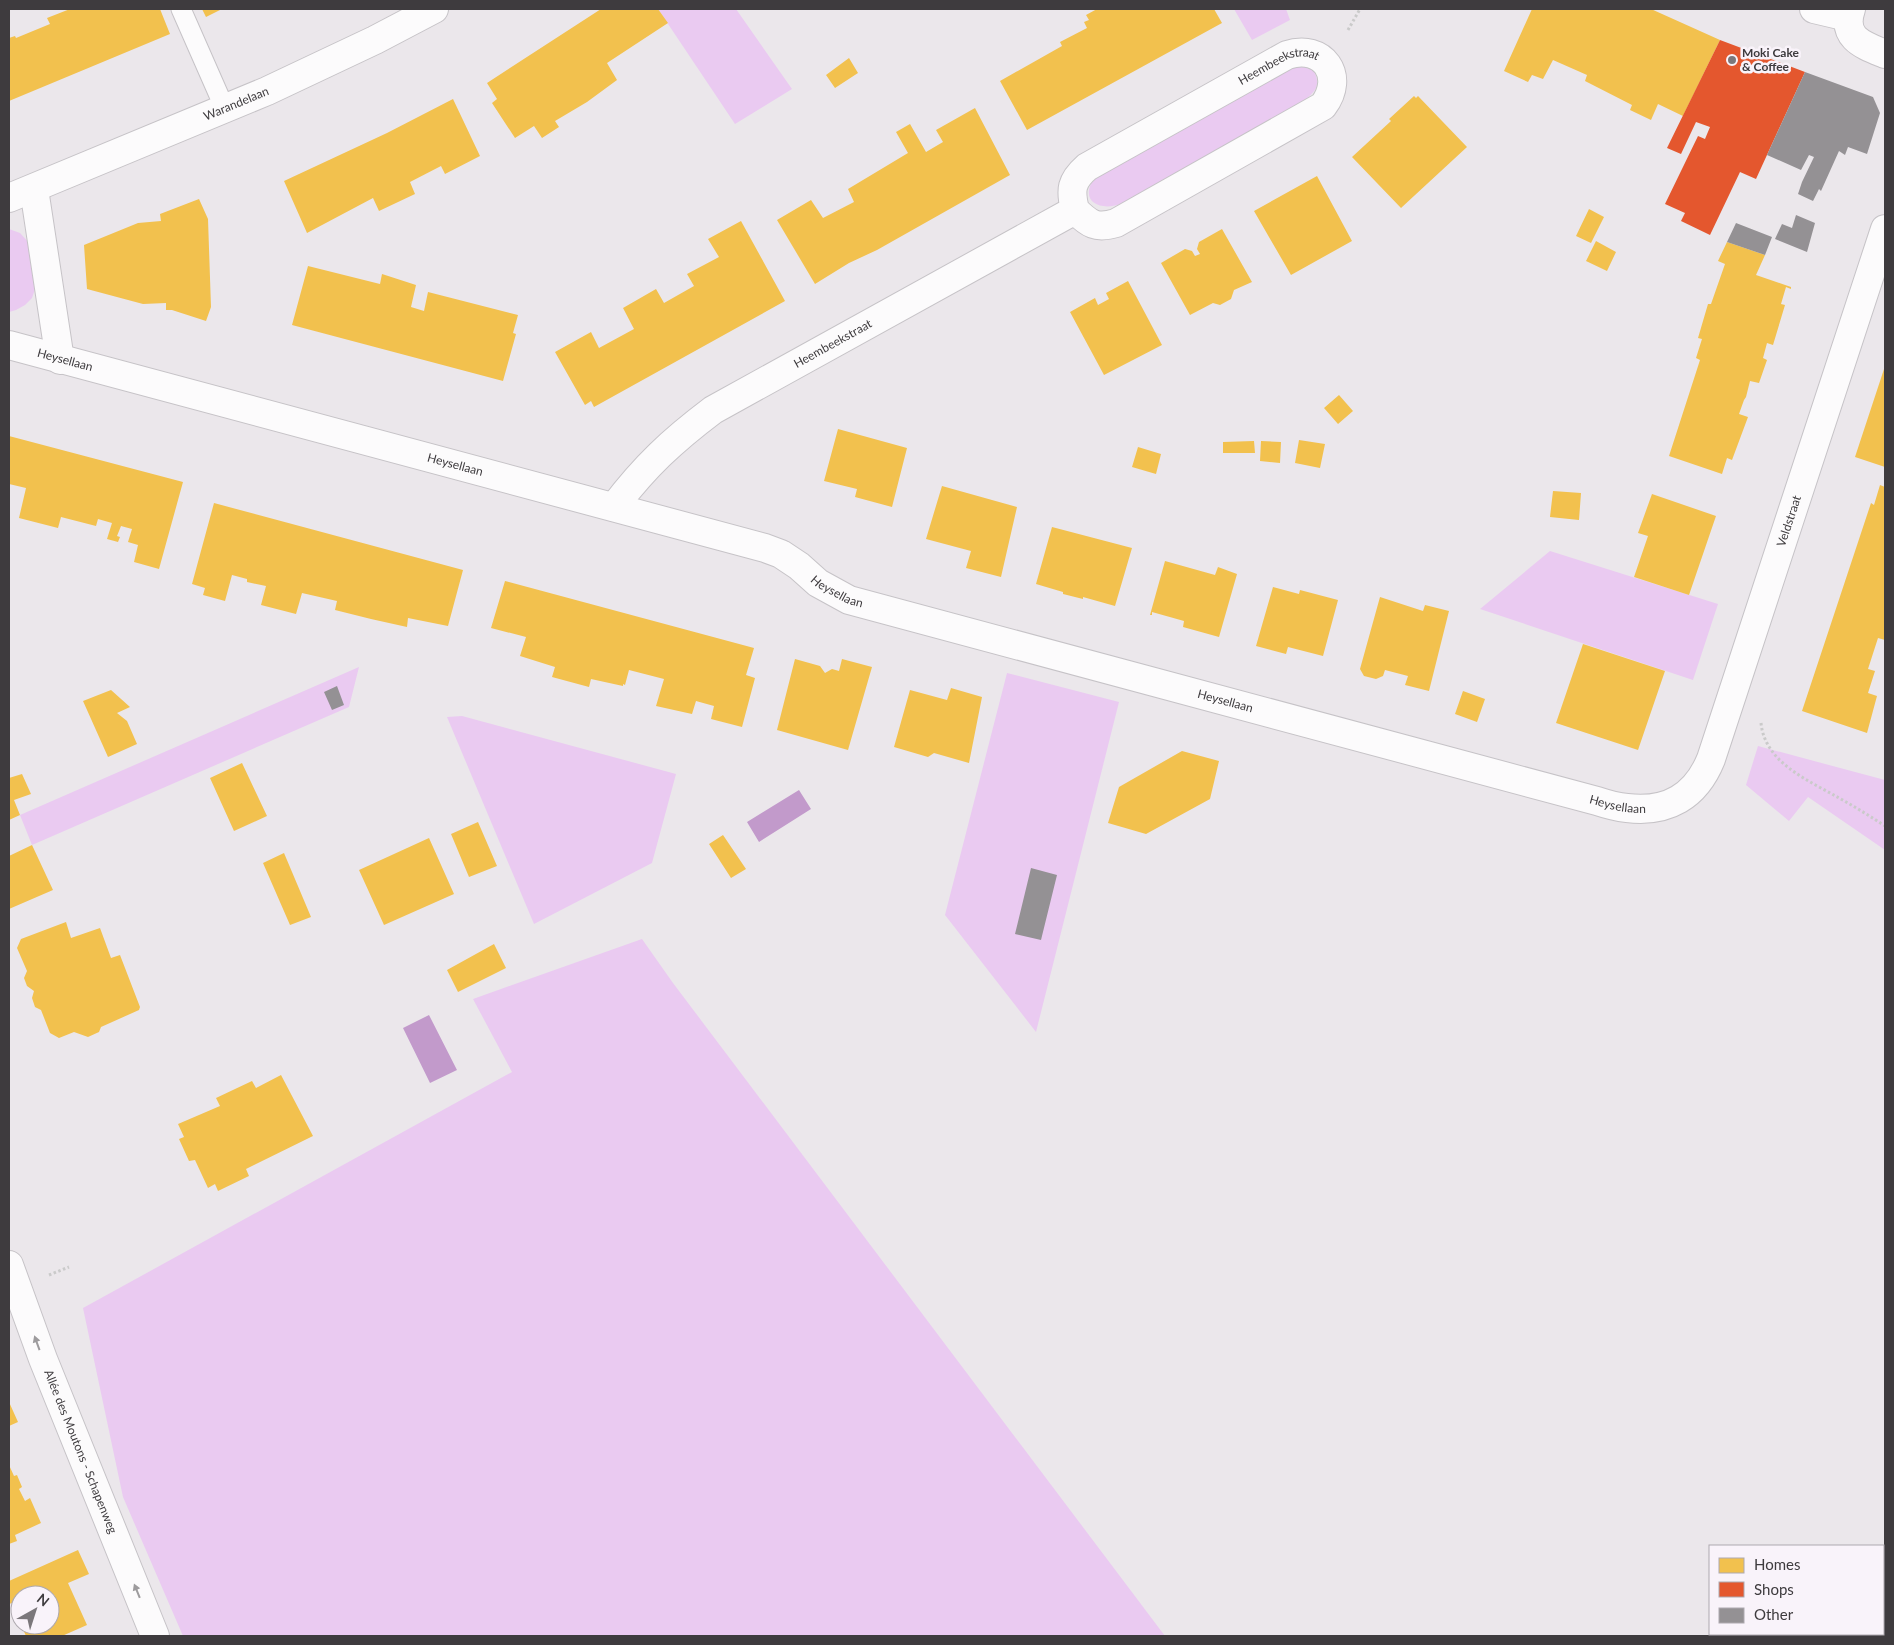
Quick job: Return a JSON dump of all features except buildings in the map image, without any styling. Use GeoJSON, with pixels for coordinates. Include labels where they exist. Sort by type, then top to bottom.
{"type":"FeatureCollection","features":[{"type":"Feature","properties":{"kind":"street","name":"Warandelaan"},"geometry":{"type":"LineString","coordinates":[[9,198],[267,91],[375,40],[434,9]]}},
{"type":"Feature","properties":{"kind":"street"},"geometry":{"type":"LineString","coordinates":[[1814,9],[1849,13],[1852,35],[1858,42],[1885,54]]}},
{"type":"Feature","properties":{"kind":"street","name":"Heembeekstraat"},"geometry":{"type":"LineString","coordinates":[[1297,52],[1308,52],[1325,61],[1333,79],[1329,98],[1323,106],[1125,218],[1106,226],[1086,221],[1075,210],[1071,194],[1073,183],[1087,167],[1287,55],[1297,52]]}},
{"type":"Feature","properties":{"kind":"street"},"geometry":{"type":"LineString","coordinates":[[34,189],[60,360]]}},
{"type":"Feature","properties":{"kind":"street","name":"Heembeekstraat"},"geometry":{"type":"LineString","coordinates":[[614,507],[652,461],[681,434],[712,410],[1075,210]]}},
{"type":"Feature","properties":{"kind":"street","name":"Veldstraat"},"geometry":{"type":"LineString","coordinates":[[1674,802],[1691,792],[1705,774],[1711,759],[1885,229]]}},
{"type":"Feature","properties":{"kind":"street","name":"Heysellaan"},"geometry":{"type":"LineString","coordinates":[[9,345],[765,548],[782,554],[818,583],[850,600],[1618,807],[1645,809],[1674,802]]}},
{"type":"Feature","properties":{"kind":"street","name":"Allée des Moutons - Schapenweg"},"geometry":{"type":"LineString","coordinates":[[9,1265],[43,1358],[155,1636]]}},
{"type":"Feature","properties":{"kind":"lane"},"geometry":{"type":"LineString","coordinates":[[181,9],[225,109]]}},
{"type":"Feature","properties":{"kind":"path"},"geometry":{"type":"LineString","coordinates":[[1348,30],[1360,9]]}},
{"type":"Feature","properties":{"kind":"path"},"geometry":{"type":"LineString","coordinates":[[1760,715],[1762,734],[1784,765],[1885,826]]}},
{"type":"Feature","properties":{"kind":"shaded area"},"geometry":{"type":"Polygon","coordinates":[[[658,9],[736,9],[792,89],[735,124],[658,9]]]}},
{"type":"Feature","properties":{"kind":"shaded area"},"geometry":{"type":"Polygon","coordinates":[[[1234,9],[1286,9],[1290,20],[1252,40],[1234,9]]]}},
{"type":"Feature","properties":{"kind":"shaded area"},"geometry":{"type":"Polygon","coordinates":[[[1299,65],[1314,71],[1317,80],[1315,90],[1306,99],[1123,203],[1115,206],[1100,206],[1091,199],[1089,194],[1090,187],[1094,178],[1285,71],[1299,65]]]}},
{"type":"Feature","properties":{"kind":"shaded area"},"geometry":{"type":"Polygon","coordinates":[[[9,229],[20,233],[32,246],[37,283],[32,298],[25,305],[9,312],[9,229]]]}},
{"type":"Feature","properties":{"kind":"shaded area"},"geometry":{"type":"Polygon","coordinates":[[[1550,551],[1718,604],[1693,680],[1480,609],[1550,551]]]}},
{"type":"Feature","properties":{"kind":"shaded area"},"geometry":{"type":"Polygon","coordinates":[[[359,667],[349,707],[32,845],[20,815],[359,667]]]}},
{"type":"Feature","properties":{"kind":"shaded area"},"geometry":{"type":"Polygon","coordinates":[[[1007,673],[1119,702],[1036,1032],[945,915],[1007,673]]]}},
{"type":"Feature","properties":{"kind":"shaded area"},"geometry":{"type":"Polygon","coordinates":[[[462,716],[676,774],[652,863],[534,924],[447,717],[462,716]]]}},
{"type":"Feature","properties":{"kind":"shaded area"},"geometry":{"type":"Polygon","coordinates":[[[1758,746],[1885,780],[1885,850],[1808,797],[1789,821],[1746,785],[1758,746]]]}},
{"type":"Feature","properties":{"kind":"shaded area"},"geometry":{"type":"Polygon","coordinates":[[[799,790],[811,809],[759,842],[747,822],[799,790]]]}},
{"type":"Feature","properties":{"kind":"shaded area"},"geometry":{"type":"Polygon","coordinates":[[[642,939],[673,983],[1165,1636],[183,1636],[123,1497],[83,1308],[512,1072],[473,999],[642,939]]]}},
{"type":"Feature","properties":{"kind":"shaded area"},"geometry":{"type":"Polygon","coordinates":[[[429,1015],[457,1070],[430,1083],[403,1028],[429,1015]]]}},
{"type":"Feature","properties":{"kind":"shaded area"},"geometry":{"type":"Polygon","coordinates":[[[1885,1577],[1885,1636],[1831,1636],[1884,1635],[1885,1577]]]}},
{"type":"Feature","properties":{"kind":"place","name":"Moki Cake & Coffee"},"geometry":{"type":"Point","coordinates":[1732,60]}}]}
